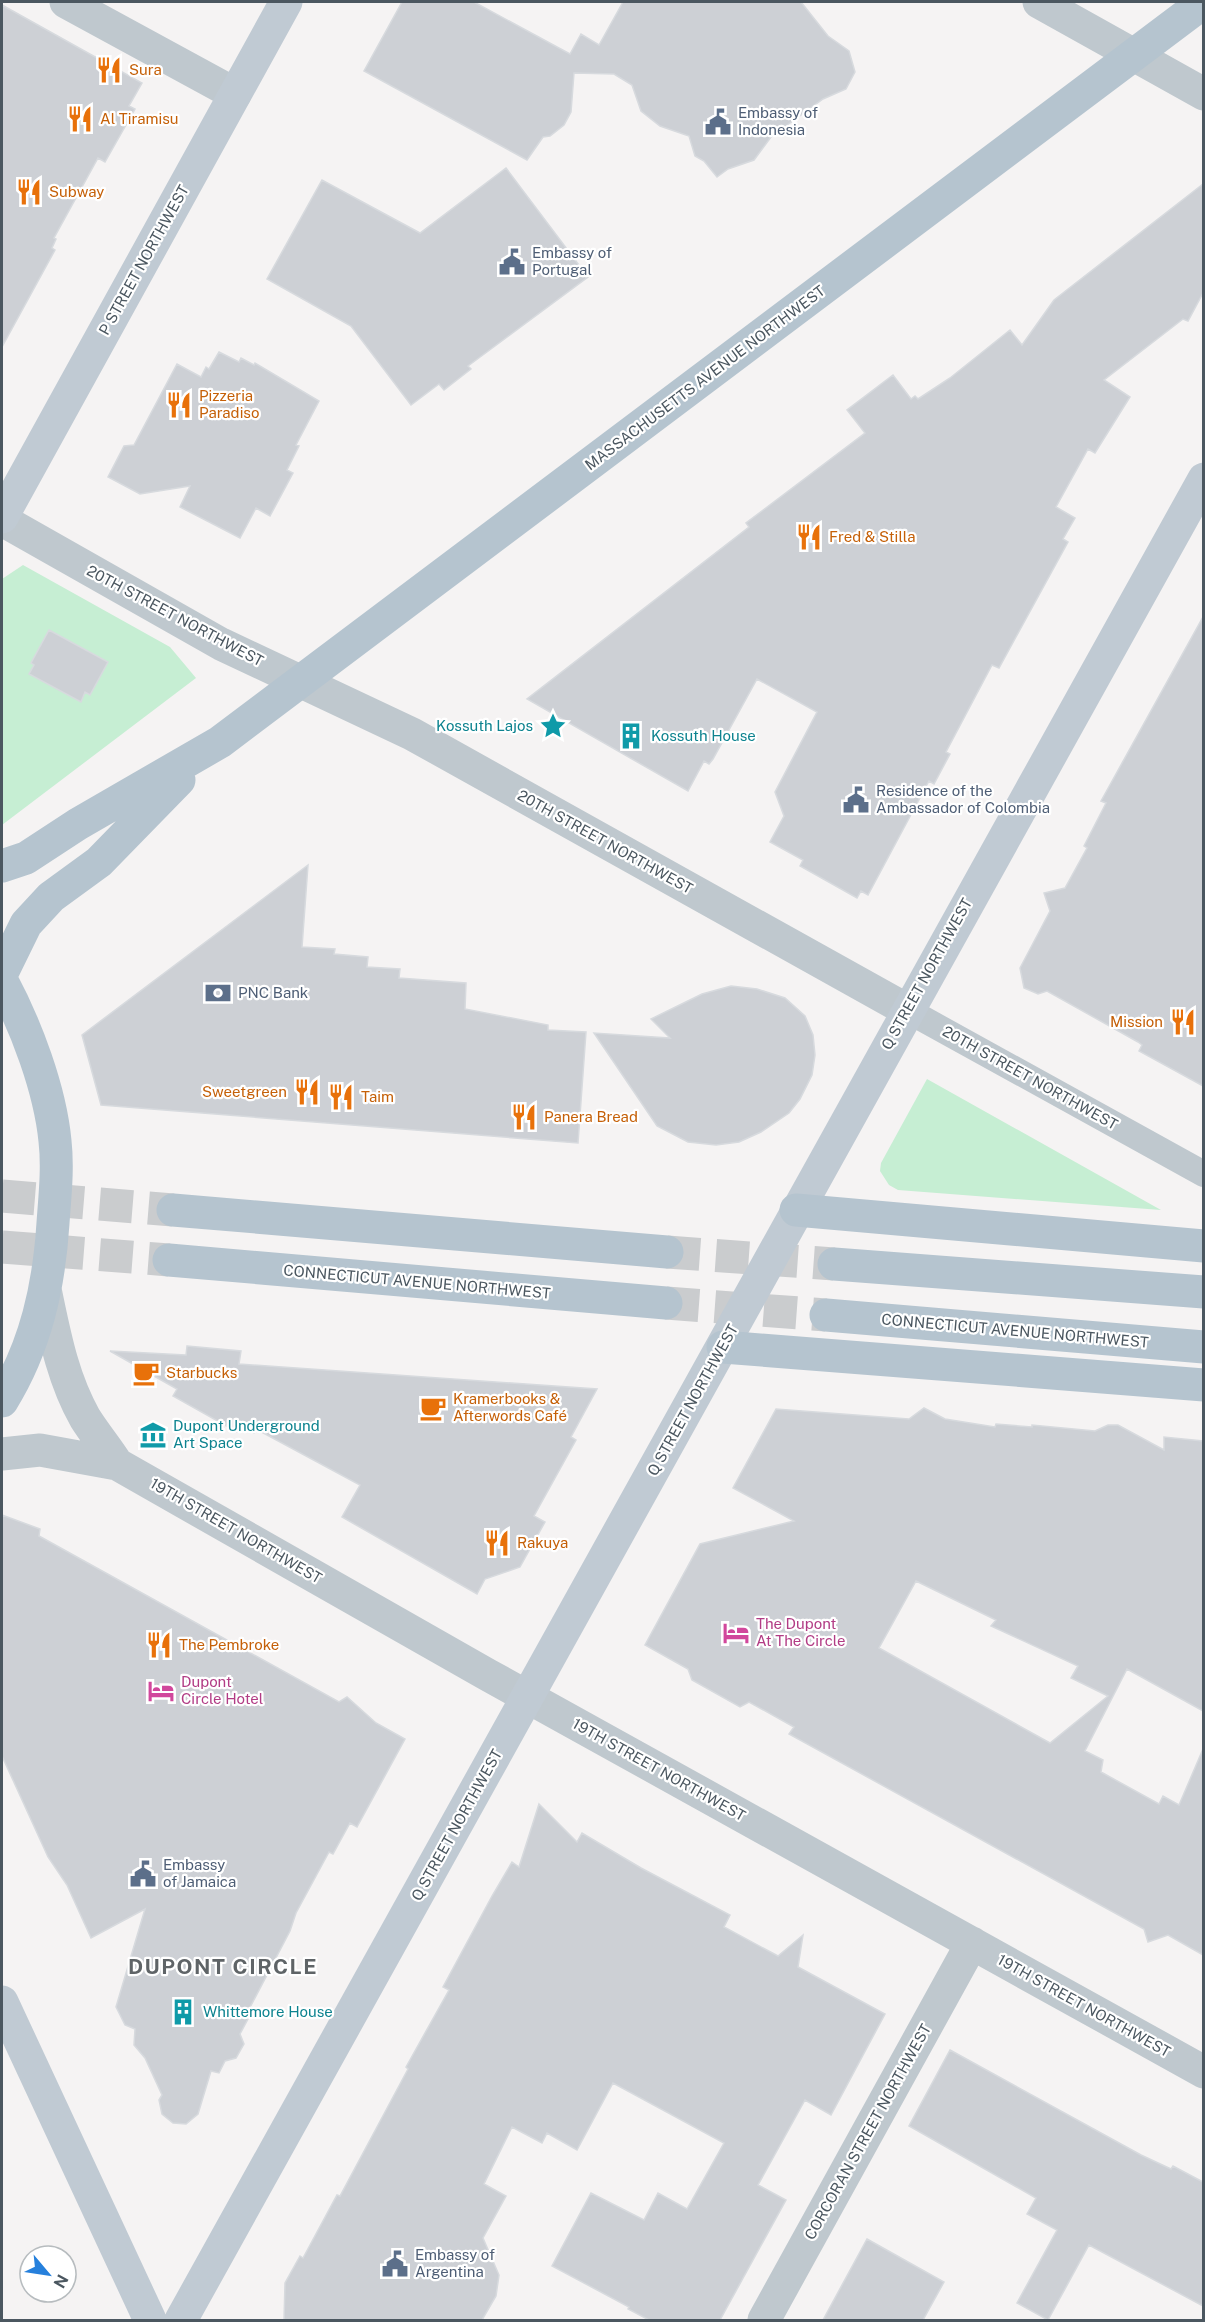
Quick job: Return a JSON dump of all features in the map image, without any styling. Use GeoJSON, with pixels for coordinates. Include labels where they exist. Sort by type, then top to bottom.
{"type":"FeatureCollection","features":[{"type":"Feature","properties":{"kind":"main road","name":"P STREET NORTHWEST"},"geometry":{"type":"LineString","coordinates":[[2,519],[286,2]]}},
{"type":"Feature","properties":{"kind":"main road","name":"MASSACHUSETTS AVENUE NORTHWEST"},"geometry":{"type":"LineString","coordinates":[[2,866],[26,858],[78,824],[206,753],[1203,2]]}},
{"type":"Feature","properties":{"kind":"main road","name":"Q STREET NORTHWEST"},"geometry":{"type":"LineString","coordinates":[[181,2320],[1203,479]]}},
{"type":"Feature","properties":{"kind":"main road","name":"MASSACHUSETTS AVENUE NORTHWEST"},"geometry":{"type":"LineString","coordinates":[[2,973],[26,924],[51,897],[99,862],[206,753]]}},
{"type":"Feature","properties":{"kind":"main road"},"geometry":{"type":"LineString","coordinates":[[2,981],[29,1042],[55,1139],[57,1180],[46,1294],[21,1364],[2,1401]]}},
{"type":"Feature","properties":{"kind":"main road"},"geometry":{"type":"LineString","coordinates":[[173,1210],[667,1252]]}},
{"type":"Feature","properties":{"kind":"main road"},"geometry":{"type":"LineString","coordinates":[[796,1210],[1203,1246]]}},
{"type":"Feature","properties":{"kind":"main road","name":"CONNECTICUT AVENUE NORTHWEST"},"geometry":{"type":"LineString","coordinates":[[169,1260],[666,1303]]}},
{"type":"Feature","properties":{"kind":"main road"},"geometry":{"type":"LineString","coordinates":[[834,1264],[1203,1292]]}},
{"type":"Feature","properties":{"kind":"main road","name":"CONNECTICUT AVENUE NORTHWEST"},"geometry":{"type":"LineString","coordinates":[[826,1315],[1203,1347]]}},
{"type":"Feature","properties":{"kind":"main road"},"geometry":{"type":"LineString","coordinates":[[723,1347],[1203,1385]]}},
{"type":"Feature","properties":{"kind":"main road"},"geometry":{"type":"LineString","coordinates":[[2,2001],[150,2320]]}},
{"type":"Feature","properties":{"kind":"street"},"geometry":{"type":"LineString","coordinates":[[66,2],[235,94]]}},
{"type":"Feature","properties":{"kind":"street"},"geometry":{"type":"LineString","coordinates":[[1039,2],[1203,94]]}},
{"type":"Feature","properties":{"kind":"street","name":"20TH STREET NORTHWEST"},"geometry":{"type":"LineString","coordinates":[[2,519],[222,644],[412,734],[1203,1174]]}},
{"type":"Feature","properties":{"kind":"street","name":"19TH STREET NORTHWEST"},"geometry":{"type":"LineString","coordinates":[[46,1294],[58,1352],[69,1384],[86,1418],[117,1464]]}},
{"type":"Feature","properties":{"kind":"street","name":"19TH STREET NORTHWEST"},"geometry":{"type":"LineString","coordinates":[[2,1454],[40,1450],[117,1464],[528,1697],[1203,2072]]}},
{"type":"Feature","properties":{"kind":"street","name":"CORCORAN STREET NORTHWEST"},"geometry":{"type":"LineString","coordinates":[[764,2320],[972,1943]]}},
{"type":"Feature","properties":{"kind":"green space"},"geometry":{"type":"Polygon","coordinates":[[[23,565],[170,647],[196,678],[2,825],[2,579],[23,565]]]}},
{"type":"Feature","properties":{"kind":"green space"},"geometry":{"type":"Polygon","coordinates":[[[927,1079],[1161,1210],[898,1190],[889,1185],[880,1171],[881,1163],[927,1079]]]}},
{"type":"Feature","properties":{"kind":"building"},"geometry":{"type":"Polygon","coordinates":[[[402,2],[474,2],[570,54],[581,34],[599,45],[623,2],[801,2],[828,36],[849,51],[855,72],[846,89],[823,99],[771,137],[754,160],[728,169],[717,177],[704,161],[695,156],[689,136],[660,126],[641,111],[632,85],[614,74],[574,73],[571,112],[564,125],[550,136],[543,137],[527,160],[364,71],[402,2]]]}},
{"type":"Feature","properties":{"kind":"building"},"geometry":{"type":"Polygon","coordinates":[[[2,5],[142,83],[129,106],[135,109],[105,162],[98,158],[54,238],[56,239],[52,248],[55,250],[2,347],[2,5]]]}},
{"type":"Feature","properties":{"kind":"building"},"geometry":{"type":"Polygon","coordinates":[[[506,168],[588,277],[468,366],[471,369],[444,390],[439,384],[411,405],[351,326],[267,279],[322,180],[420,233],[506,168]]]}},
{"type":"Feature","properties":{"kind":"building"},"geometry":{"type":"Polygon","coordinates":[[[1203,184],[1203,293],[1188,321],[1183,319],[1104,380],[1130,397],[1095,453],[1088,449],[1056,507],[1075,518],[1063,539],[1068,542],[999,668],[992,665],[946,752],[950,754],[934,784],[929,781],[868,895],[861,891],[857,898],[800,866],[803,860],[770,842],[784,816],[775,792],[817,712],[757,679],[713,759],[709,764],[704,761],[688,791],[527,699],[749,527],[746,523],[865,433],[847,410],[893,375],[911,399],[915,396],[918,399],[950,378],[1010,330],[1022,345],[1054,300],[1203,184]]]}},
{"type":"Feature","properties":{"kind":"building"},"geometry":{"type":"Polygon","coordinates":[[[219,352],[239,362],[241,358],[254,365],[255,363],[319,401],[296,445],[299,446],[287,470],[293,473],[270,516],[256,508],[240,538],[180,507],[190,486],[140,494],[108,477],[124,446],[134,445],[177,364],[201,377],[206,367],[209,369],[219,352]]]}},
{"type":"Feature","properties":{"kind":"building"},"geometry":{"type":"Polygon","coordinates":[[[1203,617],[1203,1086],[1139,1051],[1142,1045],[1138,1042],[1047,991],[1038,994],[1024,988],[1020,968],[1050,911],[1044,893],[1065,888],[1087,848],[1084,846],[1106,803],[1101,801],[1203,617]]]}},
{"type":"Feature","properties":{"kind":"building"},"geometry":{"type":"Polygon","coordinates":[[[49,630],[108,662],[90,695],[85,692],[81,702],[29,674],[34,665],[31,663],[49,630]]]}},
{"type":"Feature","properties":{"kind":"building"},"geometry":{"type":"Polygon","coordinates":[[[308,865],[302,947],[335,949],[334,954],[368,957],[367,967],[400,969],[399,978],[466,983],[465,1009],[548,1025],[548,1030],[586,1032],[578,1143],[101,1105],[82,1035],[308,865]]]}},
{"type":"Feature","properties":{"kind":"building"},"geometry":{"type":"Polygon","coordinates":[[[731,986],[757,989],[785,998],[805,1016],[813,1035],[815,1055],[812,1075],[800,1099],[789,1113],[761,1132],[739,1142],[716,1145],[688,1142],[657,1126],[594,1033],[670,1038],[651,1019],[702,994],[731,986]]]}},
{"type":"Feature","properties":{"kind":"building"},"geometry":{"type":"Polygon","coordinates":[[[187,1346],[241,1351],[239,1364],[597,1389],[571,1437],[576,1440],[534,1516],[545,1522],[520,1567],[485,1579],[477,1594],[342,1517],[360,1485],[256,1429],[254,1433],[240,1426],[237,1432],[173,1396],[177,1389],[110,1351],[186,1355],[187,1346]]]}},
{"type":"Feature","properties":{"kind":"building"},"geometry":{"type":"Polygon","coordinates":[[[924,1408],[945,1419],[995,1427],[996,1424],[1032,1427],[1032,1425],[1095,1431],[1108,1425],[1118,1425],[1164,1450],[1164,1437],[1203,1441],[1203,1711],[1127,1669],[1085,1751],[1103,1760],[1101,1772],[1159,1804],[1163,1796],[1179,1805],[1203,1749],[1203,1955],[1168,1935],[1148,1942],[1144,1929],[789,1734],[794,1727],[749,1702],[740,1707],[692,1680],[688,1669],[645,1645],[700,1544],[794,1521],[733,1488],[776,1409],[909,1419],[924,1408]],[[916,1581],[879,1648],[1050,1743],[1108,1696],[1071,1678],[1078,1666],[991,1626],[996,1620],[916,1581]]]}},
{"type":"Feature","properties":{"kind":"building","name":"Dupont Circle Hotel"},"geometry":{"type":"Polygon","coordinates":[[[2,1515],[40,1529],[39,1536],[339,1702],[347,1697],[376,1723],[405,1739],[357,1827],[350,1823],[333,1854],[329,1852],[296,1913],[290,1931],[245,2017],[248,2019],[240,2034],[244,2044],[236,2058],[225,2061],[219,2073],[211,2071],[198,2114],[186,2124],[173,2123],[162,2114],[159,2100],[162,2095],[145,2058],[134,2045],[135,2029],[125,2025],[116,2007],[145,1909],[91,1938],[67,1885],[48,1857],[2,1756],[2,1515]]]}},
{"type":"Feature","properties":{"kind":"building"},"geometry":{"type":"Polygon","coordinates":[[[539,1804],[577,1842],[582,1833],[641,1868],[730,1915],[724,1927],[778,1956],[803,1935],[798,1967],[885,2014],[831,2115],[805,2100],[758,2185],[786,2200],[720,2320],[649,2320],[552,2266],[591,2193],[644,2220],[658,2193],[687,2209],[724,2143],[613,2083],[577,2150],[547,2133],[542,2143],[512,2127],[484,2184],[506,2196],[483,2238],[499,2275],[496,2296],[482,2320],[284,2320],[285,2283],[300,2256],[303,2258],[337,2195],[340,2196],[408,2069],[406,2067],[449,1990],[443,1987],[492,1896],[512,1862],[519,1867],[539,1804]]]}},
{"type":"Feature","properties":{"kind":"building"},"geometry":{"type":"Polygon","coordinates":[[[950,2050],[1141,2155],[1171,2169],[1173,2166],[1203,2182],[1203,2306],[1089,2245],[1048,2320],[1017,2303],[1057,2230],[1027,2214],[1036,2198],[909,2126],[950,2050]]]}},
{"type":"Feature","properties":{"kind":"building"},"geometry":{"type":"Polygon","coordinates":[[[867,2239],[944,2282],[923,2320],[823,2320],[867,2239]]]}},
{"type":"Feature","properties":{"kind":"tunnel"},"geometry":{"type":"LineString","coordinates":[[2,1196],[173,1210]]}},
{"type":"Feature","properties":{"kind":"tunnel"},"geometry":{"type":"LineString","coordinates":[[2,1247],[169,1260]]}},
{"type":"Feature","properties":{"kind":"tunnel"},"geometry":{"type":"LineString","coordinates":[[667,1252],[834,1264]]}},
{"type":"Feature","properties":{"kind":"tunnel"},"geometry":{"type":"LineString","coordinates":[[666,1303],[826,1315]]}},
{"type":"Feature","properties":{"kind":"place","name":"Sura"},"geometry":{"type":"Point","coordinates":[109,70]}},
{"type":"Feature","properties":{"kind":"place","name":"Al Tiramisu"},"geometry":{"type":"Point","coordinates":[80,119]}},
{"type":"Feature","properties":{"kind":"place","name":"Embassy of Indonesia"},"geometry":{"type":"Point","coordinates":[718,122]}},
{"type":"Feature","properties":{"kind":"place","name":"Subway"},"geometry":{"type":"Point","coordinates":[29,192]}},
{"type":"Feature","properties":{"kind":"place","name":"Embassy of Portugal"},"geometry":{"type":"Point","coordinates":[512,262]}},
{"type":"Feature","properties":{"kind":"place","name":"Pizzeria Paradiso"},"geometry":{"type":"Point","coordinates":[179,405]}},
{"type":"Feature","properties":{"kind":"place","name":"Fred & Stilla"},"geometry":{"type":"Point","coordinates":[809,537]}},
{"type":"Feature","properties":{"kind":"place","name":"Kossuth Lajos"},"geometry":{"type":"Point","coordinates":[553,726]}},
{"type":"Feature","properties":{"kind":"place","name":"Kossuth House"},"geometry":{"type":"Point","coordinates":[631,736]}},
{"type":"Feature","properties":{"kind":"place","name":"Residence of the Ambassador of Colombia"},"geometry":{"type":"Point","coordinates":[856,800]}},
{"type":"Feature","properties":{"kind":"place","name":"PNC Bank"},"geometry":{"type":"Point","coordinates":[218,993]}},
{"type":"Feature","properties":{"kind":"place","name":"Mission"},"geometry":{"type":"Point","coordinates":[1183,1022]}},
{"type":"Feature","properties":{"kind":"place","name":"Sweetgreen"},"geometry":{"type":"Point","coordinates":[307,1092]}},
{"type":"Feature","properties":{"kind":"place","name":"Taim"},"geometry":{"type":"Point","coordinates":[341,1097]}},
{"type":"Feature","properties":{"kind":"place","name":"Panera Bread"},"geometry":{"type":"Point","coordinates":[524,1117]}},
{"type":"Feature","properties":{"kind":"place","name":"Starbucks"},"geometry":{"type":"Point","coordinates":[146,1373]}},
{"type":"Feature","properties":{"kind":"place","name":"Kramerbooks & Afterwords Café"},"geometry":{"type":"Point","coordinates":[433,1408]}},
{"type":"Feature","properties":{"kind":"place","name":"Dupont Underground Art Space"},"geometry":{"type":"Point","coordinates":[153,1435]}},
{"type":"Feature","properties":{"kind":"place","name":"Rakuya"},"geometry":{"type":"Point","coordinates":[497,1543]}},
{"type":"Feature","properties":{"kind":"place","name":"The Dupont At The Circle"},"geometry":{"type":"Point","coordinates":[736,1633]}},
{"type":"Feature","properties":{"kind":"place","name":"The Pembroke"},"geometry":{"type":"Point","coordinates":[159,1645]}},
{"type":"Feature","properties":{"kind":"place","name":"Dupont Circle Hotel"},"geometry":{"type":"Point","coordinates":[161,1691]}},
{"type":"Feature","properties":{"kind":"place","name":"Embassy of Jamaica"},"geometry":{"type":"Point","coordinates":[143,1874]}},
{"type":"Feature","properties":{"kind":"place","name":"Whittemore House"},"geometry":{"type":"Point","coordinates":[183,2012]}},
{"type":"Feature","properties":{"kind":"place","name":"Embassy of Argentina"},"geometry":{"type":"Point","coordinates":[395,2264]}},
{"type":"Feature","properties":{"kind":"district","name":"DUPONT CIRCLE"},"geometry":{"type":"Point","coordinates":[223,1967]}}]}
